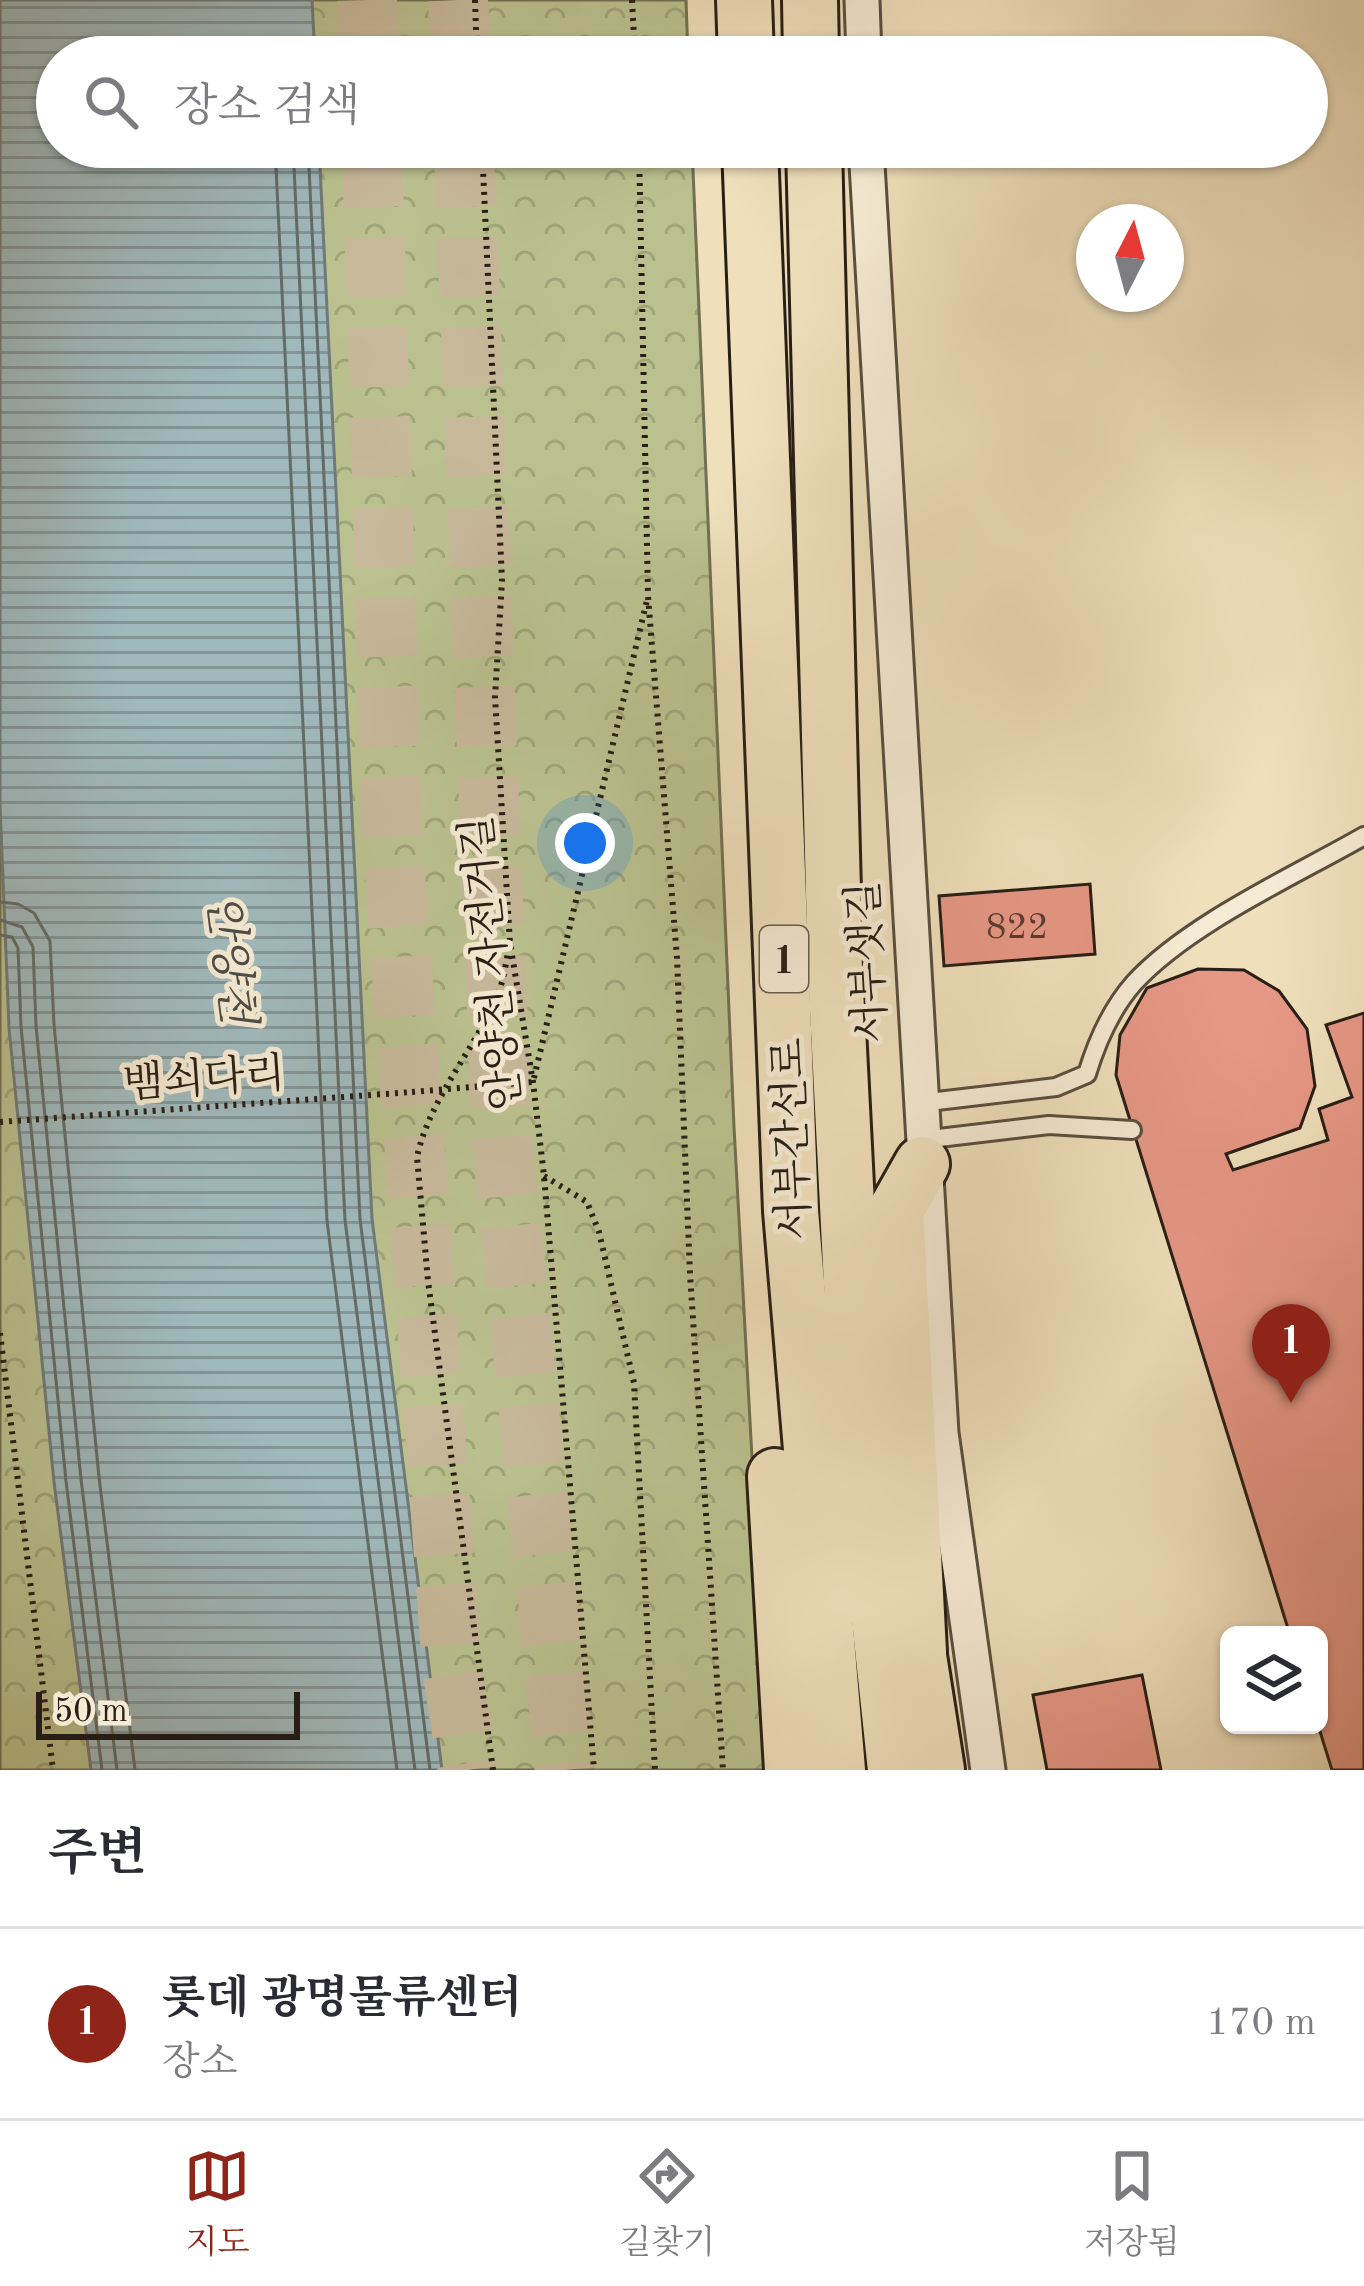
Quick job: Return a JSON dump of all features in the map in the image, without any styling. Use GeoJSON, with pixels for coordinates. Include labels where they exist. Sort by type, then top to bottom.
{"type":"FeatureCollection","features":[{"type":"Feature","properties":{"kind":"main road"},"geometry":{"type":"LineString","coordinates":[[744,0],[745,36]]}},
{"type":"Feature","properties":{"kind":"main road"},"geometry":{"type":"LineString","coordinates":[[810,0],[811,36]]}},
{"type":"Feature","properties":{"kind":"main road","name":"서부간선로"},"geometry":{"type":"LineString","coordinates":[[751,168],[791,1211],[838,1770]]}},
{"type":"Feature","properties":{"kind":"main road","name":"서부간선로"},"geometry":{"type":"LineString","coordinates":[[815,168],[835,970],[858,1421],[895,1770]]}},
{"type":"Feature","properties":{"kind":"main road"},"geometry":{"type":"LineString","coordinates":[[919,1660],[896,1210],[922,1152]]}},
{"type":"Feature","properties":{"kind":"main road"},"geometry":{"type":"LineString","coordinates":[[791,1211],[770,1366],[792,1770]]}},
{"type":"Feature","properties":{"kind":"main road"},"geometry":{"type":"LineString","coordinates":[[848,1216],[937,1770]]}},
{"type":"Feature","properties":{"kind":"street"},"geometry":{"type":"LineString","coordinates":[[862,0],[863,36]]}},
{"type":"Feature","properties":{"kind":"street","name":"서부샛길"},"geometry":{"type":"LineString","coordinates":[[867,168],[941,1433],[988,1770]]}},
{"type":"Feature","properties":{"kind":"lane"},"geometry":{"type":"LineString","coordinates":[[919,1103],[1056,1088],[1087,1074],[1110,1017],[1135,982],[1196,933],[1364,836]]}},
{"type":"Feature","properties":{"kind":"lane"},"geometry":{"type":"LineString","coordinates":[[922,1152],[1049,1125],[1132,1130]]}},
{"type":"Feature","properties":{"kind":"path"},"geometry":{"type":"LineString","coordinates":[[475,0],[476,36]]}},
{"type":"Feature","properties":{"kind":"path"},"geometry":{"type":"LineString","coordinates":[[632,0],[634,36]]}},
{"type":"Feature","properties":{"kind":"path","name":"안양천 자전거길"},"geometry":{"type":"LineString","coordinates":[[483,168],[502,581],[495,697],[510,944],[544,1176],[594,1770]]}},
{"type":"Feature","properties":{"kind":"path"},"geometry":{"type":"LineString","coordinates":[[638,168],[648,596],[677,958],[690,1274],[723,1770]]}},
{"type":"Feature","properties":{"kind":"path"},"geometry":{"type":"LineString","coordinates":[[533,1082],[648,596]]}},
{"type":"Feature","properties":{"kind":"path"},"geometry":{"type":"LineString","coordinates":[[493,1770],[428,1281],[417,1157],[444,1091],[498,993],[510,944]]}},
{"type":"Feature","properties":{"kind":"path","name":"뱀쇠다리"},"geometry":{"type":"LineString","coordinates":[[0,1122],[533,1082]]}},
{"type":"Feature","properties":{"kind":"path"},"geometry":{"type":"LineString","coordinates":[[544,1176],[587,1202],[634,1383],[655,1770]]}},
{"type":"Feature","properties":{"kind":"path"},"geometry":{"type":"LineString","coordinates":[[0,1333],[53,1770]]}},
{"type":"Feature","properties":{"kind":"green space"},"geometry":{"type":"Polygon","coordinates":[[[0,0],[686,0],[687,36],[36,36],[36,168],[693,168],[734,1127],[769,1770],[0,1770],[0,0]]]}},
{"type":"Feature","properties":{"kind":"water","name":"안양천"},"geometry":{"type":"Polygon","coordinates":[[[0,0],[312,0],[314,36],[36,36],[36,168],[320,168],[372,1219],[442,1770],[91,1770],[54,1482],[9,1028],[0,805],[0,0]]]}},
{"type":"Feature","properties":{"kind":"building"},"geometry":{"type":"Polygon","coordinates":[[[1090,884],[1095,954],[944,966],[939,896],[1090,884]]]}},
{"type":"Feature","properties":{"kind":"building"},"geometry":{"type":"Polygon","coordinates":[[[1198,969],[1244,970],[1279,991],[1307,1029],[1315,1086],[1300,1128],[1226,1154],[1233,1170],[1328,1140],[1319,1109],[1352,1097],[1326,1025],[1364,1013],[1364,1770],[1332,1770],[1321,1734],[1328,1734],[1328,1626],[1287,1626],[1116,1075],[1120,1035],[1147,988],[1198,969]]]}},
{"type":"Feature","properties":{"kind":"building"},"geometry":{"type":"Polygon","coordinates":[[[1142,1675],[1161,1770],[1047,1770],[1033,1695],[1142,1675]]]}},
{"type":"Feature","properties":{"kind":"tunnel"},"geometry":{"type":"LineString","coordinates":[[367,0],[368,36]]}},
{"type":"Feature","properties":{"kind":"tunnel"},"geometry":{"type":"LineString","coordinates":[[458,0],[460,36]]}},
{"type":"Feature","properties":{"kind":"tunnel"},"geometry":{"type":"LineString","coordinates":[[373,168],[393,846],[452,1668],[468,1770]]}},
{"type":"Feature","properties":{"kind":"tunnel"},"geometry":{"type":"LineString","coordinates":[[465,168],[502,1140],[565,1770]]}},
{"type":"Feature","properties":{"kind":"place","name":"롯데 광명물류센터"},"geometry":{"type":"Point","coordinates":[1291,1403]}}]}
